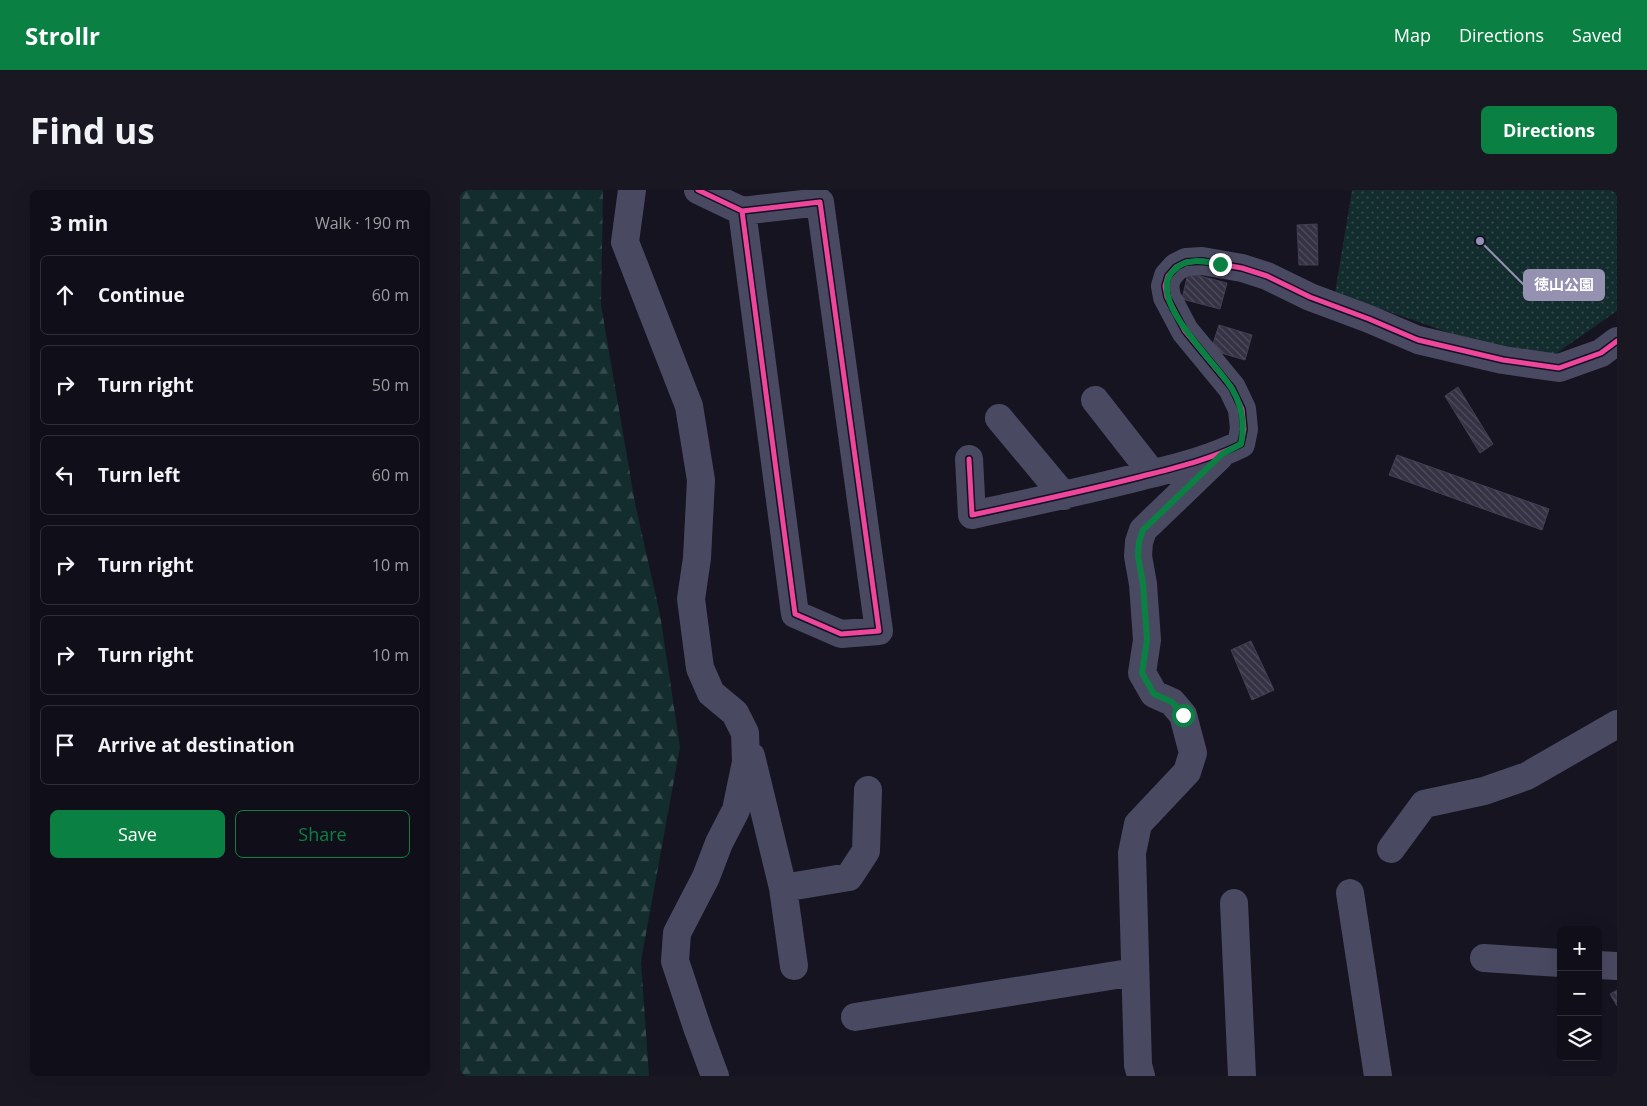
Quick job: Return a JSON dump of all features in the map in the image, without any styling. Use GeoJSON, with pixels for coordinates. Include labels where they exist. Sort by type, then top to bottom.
{"type":"FeatureCollection","features":[{"type":"Feature","properties":{"kind":"street"},"geometry":{"type":"LineString","coordinates":[[632,190],[625,242],[665,340],[689,406],[701,480],[697,558],[692,599],[700,668],[711,693],[735,713],[745,733],[783,888],[794,966]]}},
{"type":"Feature","properties":{"kind":"street"},"geometry":{"type":"LineString","coordinates":[[698,190],[742,211],[820,202],[879,631],[841,634],[795,614],[742,211]]}},
{"type":"Feature","properties":{"kind":"street"},"geometry":{"type":"LineString","coordinates":[[969,459],[972,515],[1064,496],[1152,474],[1222,454],[1241,444],[1244,429],[1242,409],[1232,388],[1185,330],[1167,297],[1165,286],[1168,276],[1176,267],[1186,262],[1202,261],[1242,268],[1267,276],[1310,297],[1369,318],[1418,340],[1503,360],[1559,368],[1601,352],[1617,340]]}},
{"type":"Feature","properties":{"kind":"street"},"geometry":{"type":"LineString","coordinates":[[1095,400],[1152,474]]}},
{"type":"Feature","properties":{"kind":"street"},"geometry":{"type":"LineString","coordinates":[[999,418],[1064,496]]}},
{"type":"Feature","properties":{"kind":"street"},"geometry":{"type":"LineString","coordinates":[[1141,1076],[1138,1065],[1132,853],[1138,824],[1187,772],[1193,753],[1183,715],[1172,702],[1154,694],[1142,673],[1147,640],[1143,584],[1138,556],[1139,542],[1143,530],[1222,454]]}},
{"type":"Feature","properties":{"kind":"street"},"geometry":{"type":"LineString","coordinates":[[1391,849],[1424,804],[1484,791],[1527,776],[1617,724]]}},
{"type":"Feature","properties":{"kind":"street"},"geometry":{"type":"LineString","coordinates":[[715,1076],[675,961],[677,933],[706,878],[736,810],[746,762],[745,733]]}},
{"type":"Feature","properties":{"kind":"street"},"geometry":{"type":"LineString","coordinates":[[783,888],[849,877],[866,851],[868,790]]}},
{"type":"Feature","properties":{"kind":"street"},"geometry":{"type":"LineString","coordinates":[[1350,893],[1378,1076]]}},
{"type":"Feature","properties":{"kind":"street"},"geometry":{"type":"LineString","coordinates":[[1234,903],[1242,1076]]}},
{"type":"Feature","properties":{"kind":"street"},"geometry":{"type":"LineString","coordinates":[[1484,958],[1557,963]]}},
{"type":"Feature","properties":{"kind":"street"},"geometry":{"type":"LineString","coordinates":[[1602,965],[1617,966]]}},
{"type":"Feature","properties":{"kind":"street"},"geometry":{"type":"LineString","coordinates":[[855,1017],[1135,972]]}},
{"type":"Feature","properties":{"kind":"green space"},"geometry":{"type":"Polygon","coordinates":[[[460,190],[603,190],[601,305],[635,503],[660,614],[680,747],[641,961],[649,1076],[460,1076],[460,190]]]}},
{"type":"Feature","properties":{"kind":"green space"},"geometry":{"type":"Polygon","coordinates":[[[1352,190],[1617,190],[1617,311],[1554,355],[1533,357],[1473,341],[1335,293],[1352,190]]]}},
{"type":"Feature","properties":{"kind":"building"},"geometry":{"type":"Polygon","coordinates":[[[1317,224],[1318,265],[1299,265],[1297,225],[1317,224]]]}},
{"type":"Feature","properties":{"kind":"building"},"geometry":{"type":"Polygon","coordinates":[[[1188,273],[1227,283],[1220,309],[1182,299],[1188,273]]]}},
{"type":"Feature","properties":{"kind":"building"},"geometry":{"type":"Polygon","coordinates":[[[1219,325],[1252,335],[1245,360],[1211,350],[1219,325]]]}},
{"type":"Feature","properties":{"kind":"building"},"geometry":{"type":"Polygon","coordinates":[[[1458,387],[1493,444],[1480,453],[1445,396],[1458,387]]]}},
{"type":"Feature","properties":{"kind":"building"},"geometry":{"type":"Polygon","coordinates":[[[1397,455],[1549,509],[1542,530],[1389,475],[1397,455]]]}},
{"type":"Feature","properties":{"kind":"building"},"geometry":{"type":"Polygon","coordinates":[[[1251,641],[1274,690],[1252,700],[1231,650],[1251,641]]]}},
{"type":"Feature","properties":{"kind":"building"},"geometry":{"type":"Polygon","coordinates":[[[1617,990],[1617,1006],[1610,994],[1617,990]]]}},
{"type":"Feature","properties":{"kind":"cycle path"},"geometry":{"type":"LineString","coordinates":[[698,190],[742,211],[820,202],[879,631],[841,634],[795,614],[742,211]]}},
{"type":"Feature","properties":{"kind":"cycle path"},"geometry":{"type":"LineString","coordinates":[[969,459],[972,515],[1165,470],[1204,459],[1241,444],[1244,429],[1242,409],[1232,388],[1185,331],[1167,297],[1165,286],[1168,276],[1176,267],[1186,262],[1202,261],[1242,268],[1267,276],[1310,297],[1418,340],[1503,360],[1559,368],[1601,353],[1617,341]]}},
{"type":"Feature","properties":{"kind":"place","name":"徳山公園"},"geometry":{"type":"Point","coordinates":[1480,241]}},
{"type":"Feature","properties":{"kind":"route"},"geometry":{"type":"LineString","coordinates":[[1183,715],[1172,702],[1154,694],[1142,673],[1147,640],[1143,584],[1138,556],[1139,542],[1143,530],[1222,454],[1241,444],[1244,429],[1242,409],[1232,388],[1185,330],[1167,297],[1165,286],[1168,276],[1176,267],[1186,262],[1202,261],[1220,264]]}}]}
